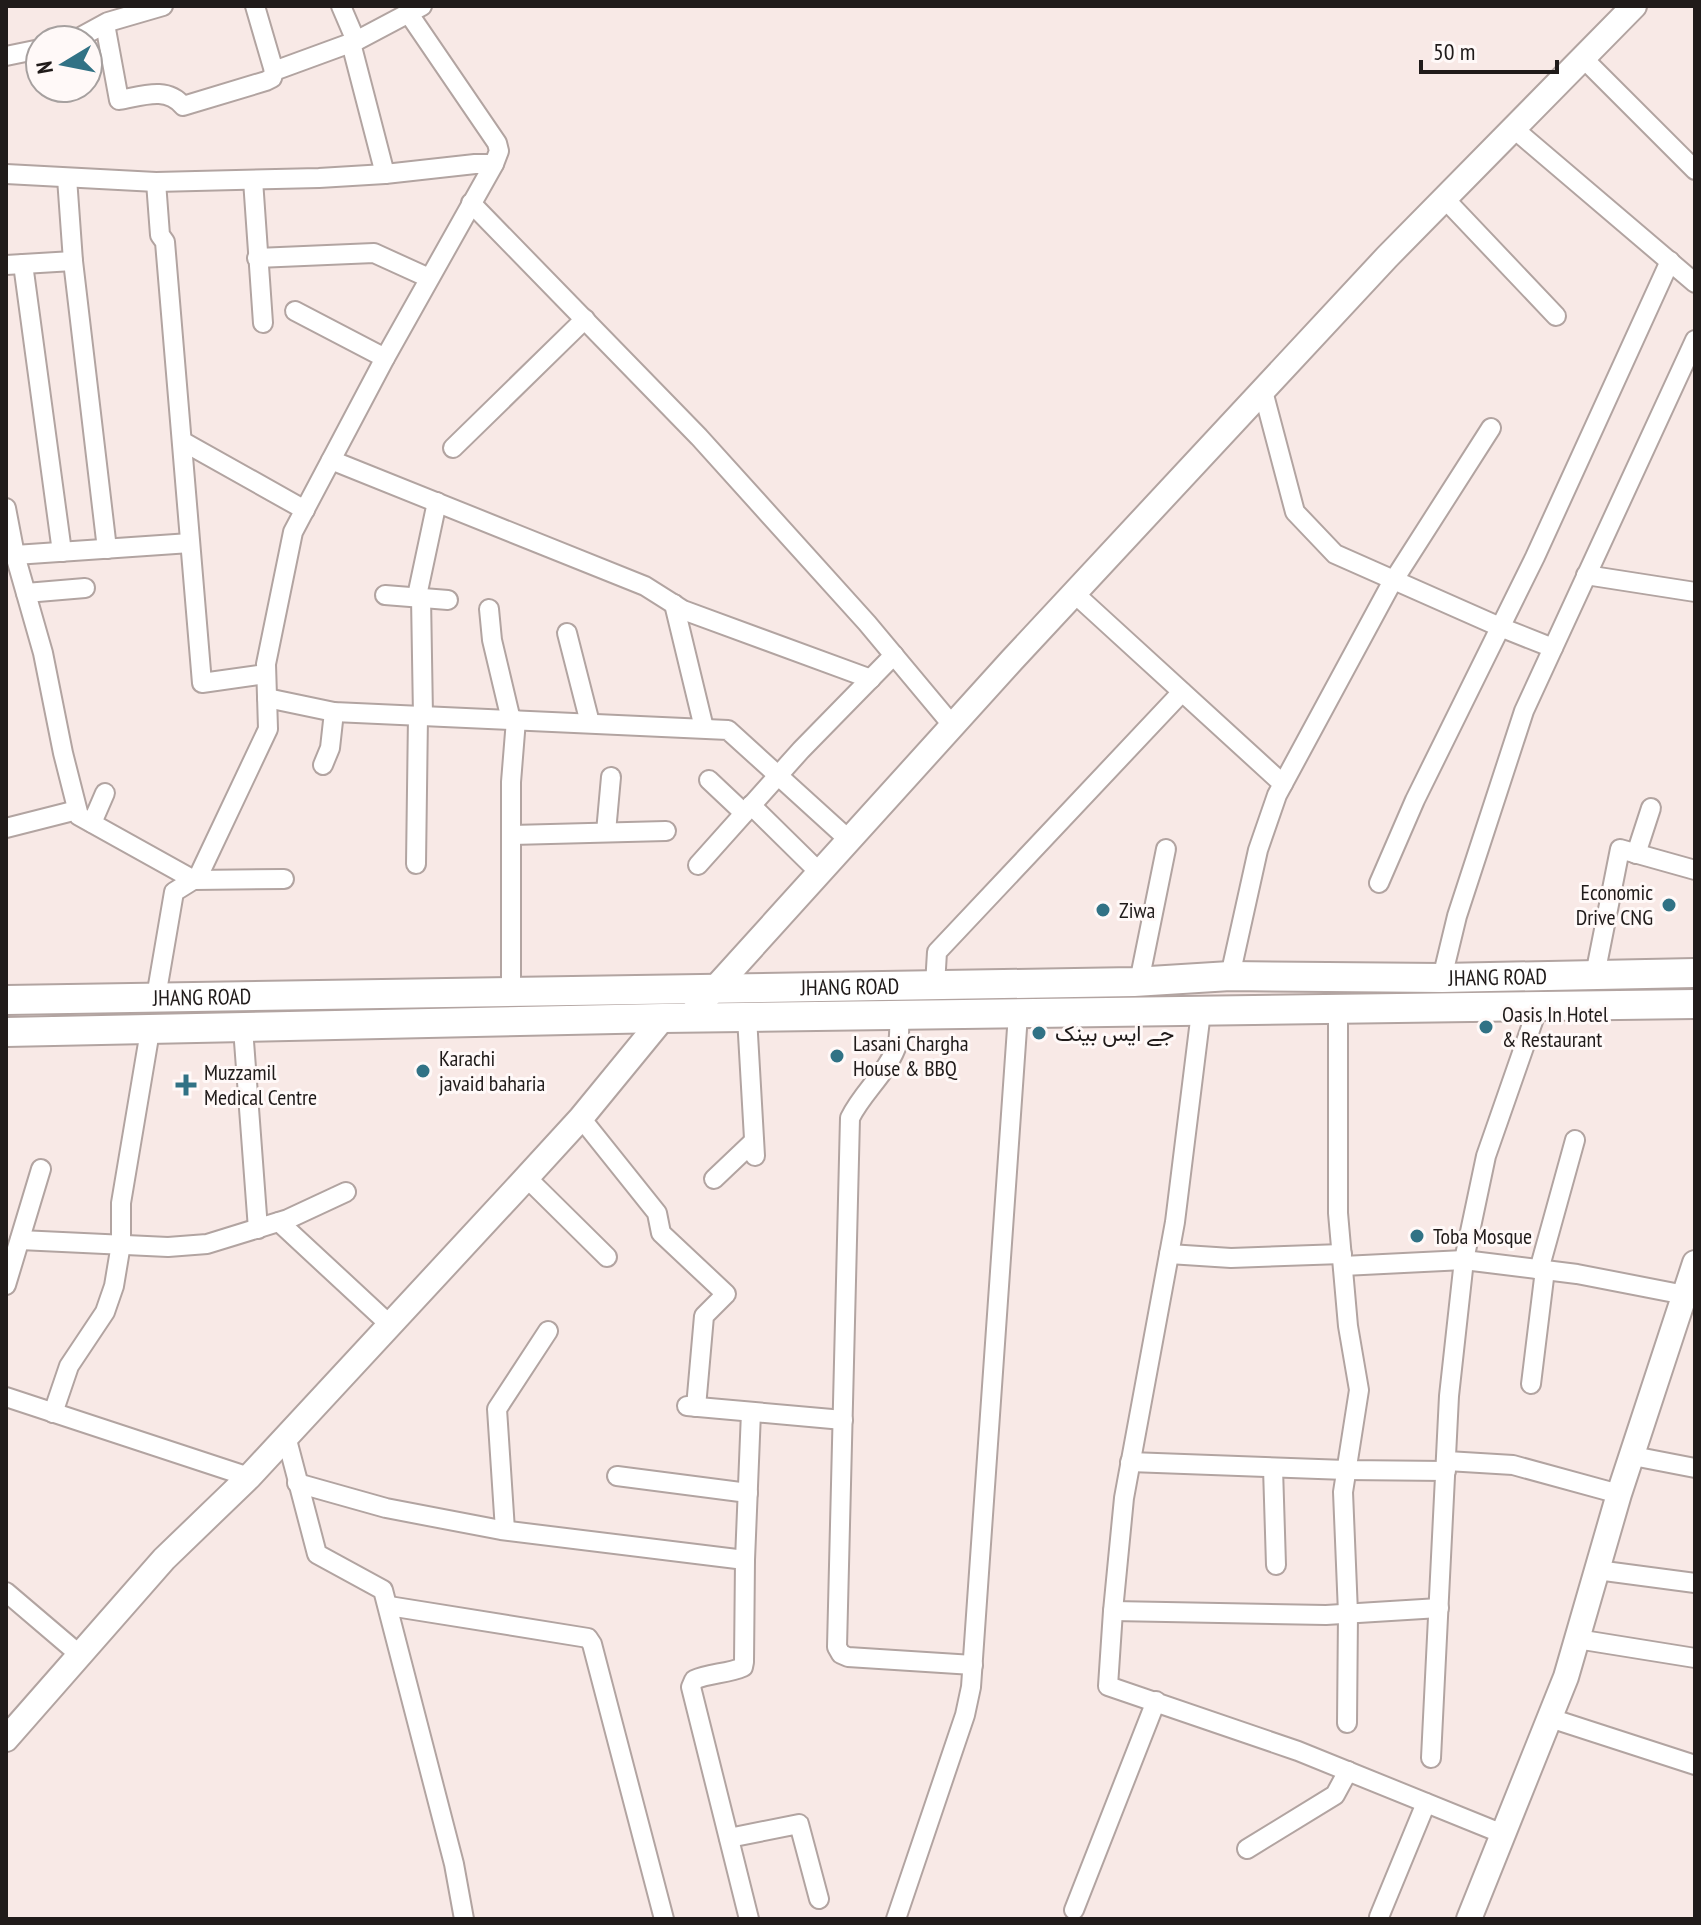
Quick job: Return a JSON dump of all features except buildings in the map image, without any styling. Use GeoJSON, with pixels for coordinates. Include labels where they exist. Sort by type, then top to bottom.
{"type":"FeatureCollection","features":[{"type":"Feature","properties":{"kind":"main road","name":"JHANG ROAD"},"geometry":{"type":"LineString","coordinates":[[6,1000],[1139,982],[1230,976],[1442,978],[1695,973]]}},
{"type":"Feature","properties":{"kind":"main road","name":"JHANG ROAD"},"geometry":{"type":"LineString","coordinates":[[6,1032],[675,1018],[1695,1004]]}},
{"type":"Feature","properties":{"kind":"street"},"geometry":{"type":"LineString","coordinates":[[163,6],[105,24],[119,100],[165,92],[183,106],[272,78],[274,71],[255,6]]}},
{"type":"Feature","properties":{"kind":"street"},"geometry":{"type":"LineString","coordinates":[[341,6],[353,42],[385,174]]}},
{"type":"Feature","properties":{"kind":"street"},"geometry":{"type":"LineString","coordinates":[[6,1739],[164,1559],[249,1477],[675,1018],[713,989],[1263,391],[1513,128],[1634,6]]}},
{"type":"Feature","properties":{"kind":"street"},"geometry":{"type":"LineString","coordinates":[[156,997],[174,892],[198,877],[268,729],[266,664],[293,532],[499,151],[416,9],[353,42],[274,71]]}},
{"type":"Feature","properties":{"kind":"street"},"geometry":{"type":"LineString","coordinates":[[1583,58],[1695,170]]}},
{"type":"Feature","properties":{"kind":"street"},"geometry":{"type":"LineString","coordinates":[[1513,128],[1695,283]]}},
{"type":"Feature","properties":{"kind":"street"},"geometry":{"type":"LineString","coordinates":[[6,174],[156,182],[385,174],[494,164]]}},
{"type":"Feature","properties":{"kind":"street"},"geometry":{"type":"LineString","coordinates":[[67,178],[73,261],[107,549]]}},
{"type":"Feature","properties":{"kind":"street"},"geometry":{"type":"LineString","coordinates":[[253,180],[263,323]]}},
{"type":"Feature","properties":{"kind":"street"},"geometry":{"type":"LineString","coordinates":[[156,182],[160,235],[165,242],[202,683],[266,674]]}},
{"type":"Feature","properties":{"kind":"street"},"geometry":{"type":"LineString","coordinates":[[1445,199],[1556,316]]}},
{"type":"Feature","properties":{"kind":"street"},"geometry":{"type":"LineString","coordinates":[[471,203],[699,437],[894,655],[953,726]]}},
{"type":"Feature","properties":{"kind":"street"},"geometry":{"type":"LineString","coordinates":[[257,258],[374,253],[429,278]]}},
{"type":"Feature","properties":{"kind":"street"},"geometry":{"type":"LineString","coordinates":[[62,552],[14,265],[73,261]]}},
{"type":"Feature","properties":{"kind":"street"},"geometry":{"type":"LineString","coordinates":[[1379,883],[1415,800],[1500,627],[1670,261]]}},
{"type":"Feature","properties":{"kind":"street"},"geometry":{"type":"LineString","coordinates":[[295,311],[385,358]]}},
{"type":"Feature","properties":{"kind":"street"},"geometry":{"type":"LineString","coordinates":[[453,448],[585,319]]}},
{"type":"Feature","properties":{"kind":"street"},"geometry":{"type":"LineString","coordinates":[[1442,978],[1457,916],[1524,711],[1695,340]]}},
{"type":"Feature","properties":{"kind":"street"},"geometry":{"type":"LineString","coordinates":[[1263,391],[1295,512],[1335,554],[1553,648]]}},
{"type":"Feature","properties":{"kind":"street"},"geometry":{"type":"LineString","coordinates":[[1230,976],[1258,850],[1283,784],[1395,579],[1491,428]]}},
{"type":"Feature","properties":{"kind":"street"},"geometry":{"type":"LineString","coordinates":[[182,441],[305,510]]}},
{"type":"Feature","properties":{"kind":"street"},"geometry":{"type":"LineString","coordinates":[[331,460],[645,586],[683,610],[871,679]]}},
{"type":"Feature","properties":{"kind":"street"},"geometry":{"type":"LineString","coordinates":[[416,864],[421,716],[419,597],[437,502]]}},
{"type":"Feature","properties":{"kind":"street"},"geometry":{"type":"LineString","coordinates":[[6,508],[15,555],[43,653],[79,816],[194,880],[284,879]]}},
{"type":"Feature","properties":{"kind":"street"},"geometry":{"type":"LineString","coordinates":[[15,555],[190,543]]}},
{"type":"Feature","properties":{"kind":"street"},"geometry":{"type":"LineString","coordinates":[[1586,575],[1695,592]]}},
{"type":"Feature","properties":{"kind":"street"},"geometry":{"type":"LineString","coordinates":[[26,593],[85,588]]}},
{"type":"Feature","properties":{"kind":"street"},"geometry":{"type":"LineString","coordinates":[[1074,593],[1283,784]]}},
{"type":"Feature","properties":{"kind":"street"},"geometry":{"type":"LineString","coordinates":[[385,595],[448,600]]}},
{"type":"Feature","properties":{"kind":"street"},"geometry":{"type":"LineString","coordinates":[[674,604],[704,728]]}},
{"type":"Feature","properties":{"kind":"street"},"geometry":{"type":"LineString","coordinates":[[489,609],[492,640],[514,720],[511,992]]}},
{"type":"Feature","properties":{"kind":"street"},"geometry":{"type":"LineString","coordinates":[[567,633],[590,723]]}},
{"type":"Feature","properties":{"kind":"street"},"geometry":{"type":"LineString","coordinates":[[698,865],[778,775],[894,655]]}},
{"type":"Feature","properties":{"kind":"street"},"geometry":{"type":"LineString","coordinates":[[935,985],[937,952],[1182,692]]}},
{"type":"Feature","properties":{"kind":"street"},"geometry":{"type":"LineString","coordinates":[[267,698],[334,712],[728,730],[848,839]]}},
{"type":"Feature","properties":{"kind":"street"},"geometry":{"type":"LineString","coordinates":[[323,765],[330,748],[334,712]]}},
{"type":"Feature","properties":{"kind":"street"},"geometry":{"type":"LineString","coordinates":[[606,832],[611,777]]}},
{"type":"Feature","properties":{"kind":"street"},"geometry":{"type":"LineString","coordinates":[[709,780],[819,872]]}},
{"type":"Feature","properties":{"kind":"street"},"geometry":{"type":"LineString","coordinates":[[92,823],[105,793]]}},
{"type":"Feature","properties":{"kind":"street"},"geometry":{"type":"LineString","coordinates":[[1636,854],[1651,808]]}},
{"type":"Feature","properties":{"kind":"street"},"geometry":{"type":"LineString","coordinates":[[6,828],[77,810]]}},
{"type":"Feature","properties":{"kind":"street"},"geometry":{"type":"LineString","coordinates":[[512,835],[666,831]]}},
{"type":"Feature","properties":{"kind":"street"},"geometry":{"type":"LineString","coordinates":[[1139,982],[1166,849]]}},
{"type":"Feature","properties":{"kind":"street"},"geometry":{"type":"LineString","coordinates":[[1595,975],[1620,849],[1695,870]]}},
{"type":"Feature","properties":{"kind":"street"},"geometry":{"type":"LineString","coordinates":[[1431,1758],[1449,1396],[1464,1260],[1486,1156],[1538,1007]]}},
{"type":"Feature","properties":{"kind":"street"},"geometry":{"type":"LineString","coordinates":[[1338,1010],[1338,1213],[1348,1326],[1359,1390],[1343,1492],[1348,1613],[1347,1723]]}},
{"type":"Feature","properties":{"kind":"street"},"geometry":{"type":"LineString","coordinates":[[1201,1012],[1169,1254],[1124,1498],[1108,1686],[1348,1771],[1503,1834]]}},
{"type":"Feature","properties":{"kind":"street"},"geometry":{"type":"LineString","coordinates":[[896,1919],[965,1715],[973,1665],[1018,1014]]}},
{"type":"Feature","properties":{"kind":"street"},"geometry":{"type":"LineString","coordinates":[[899,1016],[898,1041],[875,1085],[860,1098],[850,1118],[837,1647],[841,1654],[848,1657],[973,1665]]}},
{"type":"Feature","properties":{"kind":"street"},"geometry":{"type":"LineString","coordinates":[[714,1179],[754,1148],[747,1017]]}},
{"type":"Feature","properties":{"kind":"street"},"geometry":{"type":"LineString","coordinates":[[243,1028],[258,1229]]}},
{"type":"Feature","properties":{"kind":"street"},"geometry":{"type":"LineString","coordinates":[[53,1413],[69,1366],[105,1312],[114,1286],[121,1244],[121,1203],[150,1031]]}},
{"type":"Feature","properties":{"kind":"street"},"geometry":{"type":"LineString","coordinates":[[581,1118],[657,1213],[661,1233],[726,1294],[704,1316],[692,1407],[843,1420]]}},
{"type":"Feature","properties":{"kind":"street"},"geometry":{"type":"LineString","coordinates":[[1531,1384],[1542,1270],[1575,1140]]}},
{"type":"Feature","properties":{"kind":"street"},"geometry":{"type":"LineString","coordinates":[[6,1285],[15,1243],[41,1169]]}},
{"type":"Feature","properties":{"kind":"street"},"geometry":{"type":"LineString","coordinates":[[526,1177],[607,1257]]}},
{"type":"Feature","properties":{"kind":"street"},"geometry":{"type":"LineString","coordinates":[[15,1243],[168,1247],[207,1244],[279,1222],[346,1192]]}},
{"type":"Feature","properties":{"kind":"street"},"geometry":{"type":"LineString","coordinates":[[279,1222],[389,1324]]}},
{"type":"Feature","properties":{"kind":"street"},"geometry":{"type":"LineString","coordinates":[[1169,1254],[1231,1258],[1464,1260],[1542,1270],[1691,1282],[1619,1494],[1566,1677],[1503,1834],[1476,1917]]}},
{"type":"Feature","properties":{"kind":"street"},"geometry":{"type":"LineString","coordinates":[[505,1530],[497,1409],[548,1331]]}},
{"type":"Feature","properties":{"kind":"street"},"geometry":{"type":"LineString","coordinates":[[6,1397],[249,1477]]}},
{"type":"Feature","properties":{"kind":"street"},"geometry":{"type":"LineString","coordinates":[[749,1919],[691,1687],[694,1680],[701,1677],[743,1667],[751,1412]]}},
{"type":"Feature","properties":{"kind":"street"},"geometry":{"type":"LineString","coordinates":[[286,1436],[317,1554],[383,1590],[389,1606],[454,1864],[464,1919]]}},
{"type":"Feature","properties":{"kind":"street"},"geometry":{"type":"LineString","coordinates":[[1633,1456],[1695,1468]]}},
{"type":"Feature","properties":{"kind":"street"},"geometry":{"type":"LineString","coordinates":[[1130,1462],[1346,1470],[1513,1465],[1619,1494]]}},
{"type":"Feature","properties":{"kind":"street"},"geometry":{"type":"LineString","coordinates":[[1273,1468],[1276,1565]]}},
{"type":"Feature","properties":{"kind":"street"},"geometry":{"type":"LineString","coordinates":[[617,1476],[748,1493]]}},
{"type":"Feature","properties":{"kind":"street"},"geometry":{"type":"LineString","coordinates":[[297,1483],[386,1508],[505,1530],[745,1560]]}},
{"type":"Feature","properties":{"kind":"street"},"geometry":{"type":"LineString","coordinates":[[1597,1570],[1695,1583]]}},
{"type":"Feature","properties":{"kind":"street"},"geometry":{"type":"LineString","coordinates":[[6,1592],[80,1655]]}},
{"type":"Feature","properties":{"kind":"street"},"geometry":{"type":"LineString","coordinates":[[389,1606],[588,1638],[664,1919]]}},
{"type":"Feature","properties":{"kind":"street"},"geometry":{"type":"LineString","coordinates":[[1113,1611],[1348,1613],[1439,1608]]}},
{"type":"Feature","properties":{"kind":"street"},"geometry":{"type":"LineString","coordinates":[[1577,1639],[1695,1658]]}},
{"type":"Feature","properties":{"kind":"street"},"geometry":{"type":"LineString","coordinates":[[1074,1910],[1156,1701]]}},
{"type":"Feature","properties":{"kind":"street"},"geometry":{"type":"LineString","coordinates":[[1550,1718],[1695,1765]]}},
{"type":"Feature","properties":{"kind":"street"},"geometry":{"type":"LineString","coordinates":[[1247,1849],[1335,1795],[1348,1771]]}},
{"type":"Feature","properties":{"kind":"street"},"geometry":{"type":"LineString","coordinates":[[1379,1917],[1426,1803]]}},
{"type":"Feature","properties":{"kind":"street"},"geometry":{"type":"LineString","coordinates":[[729,1838],[799,1824],[819,1899]]}},
{"type":"Feature","properties":{"kind":"place","name":"Economic Drive CNG"},"geometry":{"type":"Point","coordinates":[1669,905]}},
{"type":"Feature","properties":{"kind":"place","name":"Ziwa"},"geometry":{"type":"Point","coordinates":[1103,910]}},
{"type":"Feature","properties":{"kind":"place","name":"Oasis In Hotel & Restaurant"},"geometry":{"type":"Point","coordinates":[1486,1027]}},
{"type":"Feature","properties":{"kind":"place","name":"جے ایس بینک"},"geometry":{"type":"Point","coordinates":[1039,1033]}},
{"type":"Feature","properties":{"kind":"place","name":"Lasani Chargha House & BBQ"},"geometry":{"type":"Point","coordinates":[837,1056]}},
{"type":"Feature","properties":{"kind":"place","name":"Karachi javaid baharia"},"geometry":{"type":"Point","coordinates":[423,1071]}},
{"type":"Feature","properties":{"kind":"place","name":"Muzzamil Medical Centre"},"geometry":{"type":"Point","coordinates":[186,1085]}},
{"type":"Feature","properties":{"kind":"place","name":"Toba Mosque"},"geometry":{"type":"Point","coordinates":[1417,1236]}}]}
